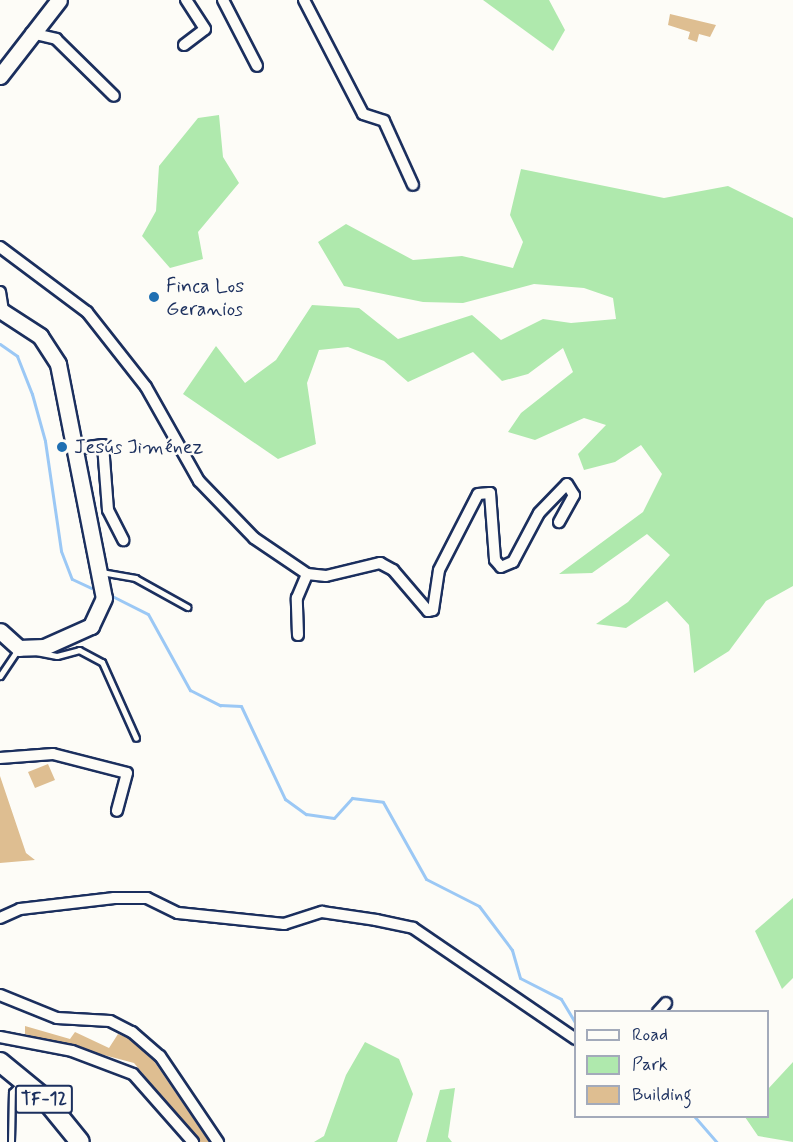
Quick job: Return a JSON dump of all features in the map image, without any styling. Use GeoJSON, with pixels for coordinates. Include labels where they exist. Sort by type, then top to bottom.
{"type":"FeatureCollection","features":[{"type":"Feature","properties":{"kind":"main road"},"geometry":{"type":"LineString","coordinates":[[0,76],[31,33],[59,0]]}},
{"type":"Feature","properties":{"kind":"main road"},"geometry":{"type":"LineString","coordinates":[[0,631],[25,649],[75,637],[96,620],[104,598],[53,352],[24,321],[1,311]]}},
{"type":"Feature","properties":{"kind":"main road","name":"TF-12"},"geometry":{"type":"LineString","coordinates":[[0,1062],[23,1080],[80,1142]]}},
{"type":"Feature","properties":{"kind":"street"},"geometry":{"type":"LineString","coordinates":[[184,45],[205,29],[186,0]]}},
{"type":"Feature","properties":{"kind":"street"},"geometry":{"type":"LineString","coordinates":[[223,0],[256,66]]}},
{"type":"Feature","properties":{"kind":"street"},"geometry":{"type":"LineString","coordinates":[[304,0],[363,114],[384,121],[413,185]]}},
{"type":"Feature","properties":{"kind":"street"},"geometry":{"type":"LineString","coordinates":[[31,33],[56,39],[114,96]]}},
{"type":"Feature","properties":{"kind":"street"},"geometry":{"type":"LineString","coordinates":[[0,247],[87,312],[146,387],[199,480],[254,538],[307,574],[326,576],[380,563],[393,570],[428,611],[433,610],[439,570],[478,494],[490,493],[495,560],[501,567],[513,562],[539,513],[567,484],[574,495],[559,522]]}},
{"type":"Feature","properties":{"kind":"street"},"geometry":{"type":"LineString","coordinates":[[0,292],[1,311]]}},
{"type":"Feature","properties":{"kind":"street"},"geometry":{"type":"LineString","coordinates":[[74,449],[103,445],[108,510],[123,540]]}},
{"type":"Feature","properties":{"kind":"street"},"geometry":{"type":"LineString","coordinates":[[298,634],[297,598],[307,574]]}},
{"type":"Feature","properties":{"kind":"street"},"geometry":{"type":"LineString","coordinates":[[0,758],[52,754],[127,773],[117,811]]}},
{"type":"Feature","properties":{"kind":"street"},"geometry":{"type":"LineString","coordinates":[[0,918],[20,909],[114,898],[147,898],[178,913],[284,924],[322,912],[376,920],[413,928],[574,1038]]}},
{"type":"Feature","properties":{"kind":"street"},"geometry":{"type":"LineString","coordinates":[[0,995],[57,1018],[110,1021],[132,1032],[160,1056],[218,1142]]}},
{"type":"Feature","properties":{"kind":"street"},"geometry":{"type":"LineString","coordinates":[[659,1010],[666,1003]]}},
{"type":"Feature","properties":{"kind":"street"},"geometry":{"type":"LineString","coordinates":[[0,1037],[72,1051],[133,1074],[193,1142]]}},
{"type":"Feature","properties":{"kind":"lane"},"geometry":{"type":"LineString","coordinates":[[99,572],[135,578],[187,607]]}},
{"type":"Feature","properties":{"kind":"lane"},"geometry":{"type":"LineString","coordinates":[[0,676],[25,649],[57,656],[79,650],[102,662],[112,672],[115,698],[136,738]]}},
{"type":"Feature","properties":{"kind":"lane"},"geometry":{"type":"LineString","coordinates":[[11,1142],[12,1092],[23,1080]]}},
{"type":"Feature","properties":{"kind":"green space"},"geometry":{"type":"Polygon","coordinates":[[[483,0],[549,0],[565,30],[553,51],[483,0]]]}},
{"type":"Feature","properties":{"kind":"green space"},"geometry":{"type":"Polygon","coordinates":[[[219,115],[223,157],[239,183],[198,232],[203,259],[170,268],[142,236],[156,211],[159,166],[198,118],[219,115]]]}},
{"type":"Feature","properties":{"kind":"green space"},"geometry":{"type":"Polygon","coordinates":[[[521,169],[664,198],[728,186],[793,218],[793,586],[766,601],[729,651],[694,673],[689,625],[667,601],[626,628],[596,624],[628,602],[670,555],[647,534],[592,573],[559,574],[643,512],[662,474],[641,445],[615,462],[584,470],[578,454],[606,425],[584,418],[535,440],[508,432],[521,413],[573,372],[563,348],[528,374],[502,381],[473,352],[408,382],[384,361],[348,347],[319,350],[307,383],[316,444],[278,459],[183,394],[216,346],[245,383],[276,360],[312,305],[359,308],[398,339],[472,315],[501,340],[543,319],[571,323],[616,319],[613,298],[584,288],[534,284],[463,303],[423,302],[344,286],[318,242],[346,224],[413,260],[462,256],[513,268],[523,242],[510,215],[521,169]]]}},
{"type":"Feature","properties":{"kind":"green space"},"geometry":{"type":"Polygon","coordinates":[[[793,898],[793,978],[782,989],[755,931],[793,898]]]}},
{"type":"Feature","properties":{"kind":"green space"},"geometry":{"type":"Polygon","coordinates":[[[365,1042],[399,1059],[413,1094],[397,1142],[314,1142],[324,1136],[346,1075],[365,1042]]]}},
{"type":"Feature","properties":{"kind":"green space"},"geometry":{"type":"Polygon","coordinates":[[[793,1062],[793,1142],[758,1136],[746,1118],[769,1118],[769,1088],[793,1062]]]}},
{"type":"Feature","properties":{"kind":"green space"},"geometry":{"type":"Polygon","coordinates":[[[455,1088],[448,1137],[452,1142],[426,1142],[440,1090],[455,1088]]]}},
{"type":"Feature","properties":{"kind":"building"},"geometry":{"type":"Polygon","coordinates":[[[670,14],[716,25],[710,37],[699,34],[697,42],[688,39],[690,32],[668,25],[670,14]]]}},
{"type":"Feature","properties":{"kind":"building"},"geometry":{"type":"Polygon","coordinates":[[[48,764],[55,780],[35,788],[28,772],[48,764]]]}},
{"type":"Feature","properties":{"kind":"building"},"geometry":{"type":"Polygon","coordinates":[[[0,776],[26,853],[35,860],[0,863],[0,776]]]}},
{"type":"Feature","properties":{"kind":"building"},"geometry":{"type":"Polygon","coordinates":[[[25,1026],[70,1039],[75,1032],[109,1048],[118,1034],[128,1038],[154,1061],[209,1142],[200,1142],[134,1063],[25,1034],[25,1026]]]}},
{"type":"Feature","properties":{"kind":"waterway"},"geometry":{"type":"LineString","coordinates":[[0,344],[17,356],[32,394],[45,441],[61,551],[72,579],[91,588]]}},
{"type":"Feature","properties":{"kind":"waterway"},"geometry":{"type":"LineString","coordinates":[[110,595],[148,614],[190,690],[220,705],[241,706],[285,799],[306,814],[334,818],[352,798],[383,802],[426,879],[479,906],[512,950],[520,978],[561,999],[574,1021]]}},
{"type":"Feature","properties":{"kind":"waterway"},"geometry":{"type":"LineString","coordinates":[[696,1118],[717,1142]]}},
{"type":"Feature","properties":{"kind":"place","name":"Finca Los Geranios"},"geometry":{"type":"Point","coordinates":[154,297]}},
{"type":"Feature","properties":{"kind":"place","name":"Jesús Jiménez"},"geometry":{"type":"Point","coordinates":[62,447]}}]}
